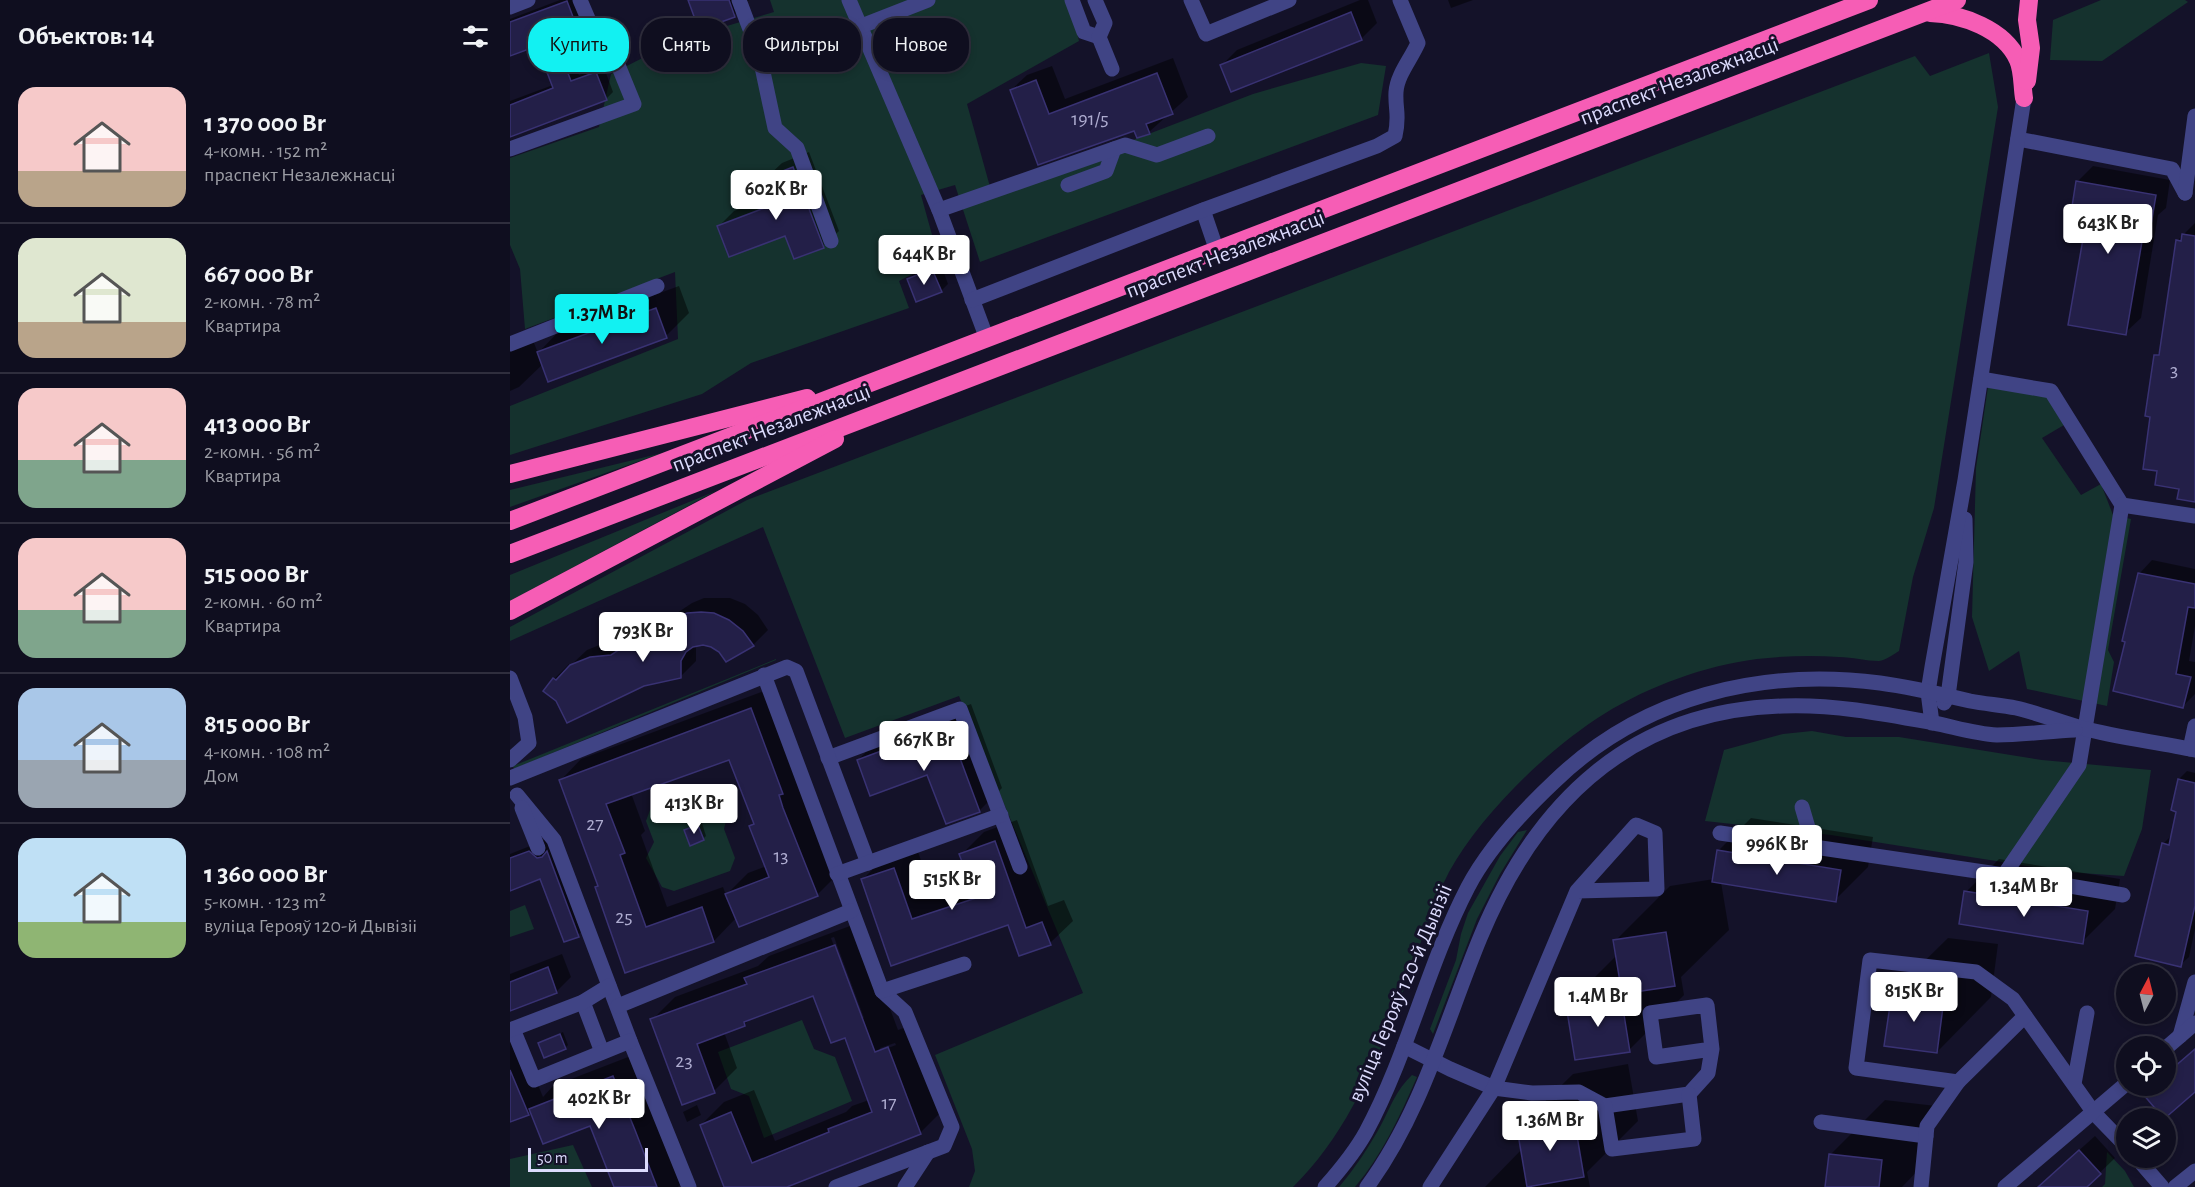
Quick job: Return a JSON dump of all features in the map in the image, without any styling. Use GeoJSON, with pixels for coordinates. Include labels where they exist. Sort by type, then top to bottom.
{"type":"FeatureCollection","features":[{"type":"Feature","properties":{"kind":"highway","name":"праспект Незалежнасці"},"geometry":{"type":"LineString","coordinates":[[510,521],[1869,0]]}},
{"type":"Feature","properties":{"kind":"highway","name":"праспект Незалежнасці"},"geometry":{"type":"LineString","coordinates":[[510,554],[1957,0]]}},
{"type":"Feature","properties":{"kind":"highway"},"geometry":{"type":"LineString","coordinates":[[2024,98],[2031,58],[2027,20],[2029,0]]}},
{"type":"Feature","properties":{"kind":"highway"},"geometry":{"type":"LineString","coordinates":[[1923,13],[1959,16],[1985,28],[2000,39],[2013,51],[2019,63],[2024,98]]}},
{"type":"Feature","properties":{"kind":"highway"},"geometry":{"type":"LineString","coordinates":[[510,474],[883,378]]}},
{"type":"Feature","properties":{"kind":"highway"},"geometry":{"type":"LineString","coordinates":[[510,611],[725,499],[897,405]]}},
{"type":"Feature","properties":{"kind":"street"},"geometry":{"type":"LineString","coordinates":[[510,7],[528,0]]}},
{"type":"Feature","properties":{"kind":"street"},"geometry":{"type":"LineString","coordinates":[[510,149],[634,104],[616,60],[601,49],[580,0]]}},
{"type":"Feature","properties":{"kind":"street"},"geometry":{"type":"LineString","coordinates":[[739,0],[759,52],[775,128],[797,148],[831,241]]}},
{"type":"Feature","properties":{"kind":"street"},"geometry":{"type":"LineString","coordinates":[[849,0],[856,18]]}},
{"type":"Feature","properties":{"kind":"street"},"geometry":{"type":"LineString","coordinates":[[861,26],[927,0]]}},
{"type":"Feature","properties":{"kind":"street"},"geometry":{"type":"LineString","coordinates":[[1072,0],[1084,32],[1099,37]]}},
{"type":"Feature","properties":{"kind":"street"},"geometry":{"type":"LineString","coordinates":[[1095,0],[1105,23],[1099,37],[1112,69]]}},
{"type":"Feature","properties":{"kind":"street"},"geometry":{"type":"LineString","coordinates":[[1191,0],[1206,34],[1289,0]]}},
{"type":"Feature","properties":{"kind":"street"},"geometry":{"type":"LineString","coordinates":[[972,300],[1203,210],[1377,146],[1395,136],[1399,120],[1395,93],[1398,81],[1418,43],[1400,0]]}},
{"type":"Feature","properties":{"kind":"street"},"geometry":{"type":"LineString","coordinates":[[861,32],[939,210],[987,339]]}},
{"type":"Feature","properties":{"kind":"street"},"geometry":{"type":"LineString","coordinates":[[1932,723],[1928,692],[1965,480],[2024,98]]}},
{"type":"Feature","properties":{"kind":"street"},"geometry":{"type":"LineString","coordinates":[[2190,194],[2195,116]]}},
{"type":"Feature","properties":{"kind":"street"},"geometry":{"type":"LineString","coordinates":[[939,210],[1125,145],[1157,155],[1208,136]]}},
{"type":"Feature","properties":{"kind":"street"},"geometry":{"type":"LineString","coordinates":[[2018,139],[2172,169],[2190,194]]}},
{"type":"Feature","properties":{"kind":"street"},"geometry":{"type":"LineString","coordinates":[[1068,185],[1106,171],[1114,149]]}},
{"type":"Feature","properties":{"kind":"street"},"geometry":{"type":"LineString","coordinates":[[1203,210],[1217,251]]}},
{"type":"Feature","properties":{"kind":"street"},"geometry":{"type":"LineString","coordinates":[[510,344],[657,286]]}},
{"type":"Feature","properties":{"kind":"street"},"geometry":{"type":"LineString","coordinates":[[1981,379],[2051,391],[2122,505],[2079,765],[2004,875]]}},
{"type":"Feature","properties":{"kind":"street"},"geometry":{"type":"LineString","coordinates":[[1932,723],[1948,696],[1966,562],[1965,480]]}},
{"type":"Feature","properties":{"kind":"street"},"geometry":{"type":"LineString","coordinates":[[2122,505],[2195,516]]}},
{"type":"Feature","properties":{"kind":"street"},"geometry":{"type":"LineString","coordinates":[[537,848],[510,778],[787,667],[796,670],[868,863]]}},
{"type":"Feature","properties":{"kind":"street"},"geometry":{"type":"LineString","coordinates":[[764,675],[882,991],[905,1012],[952,1127],[944,1146],[836,1187]]}},
{"type":"Feature","properties":{"kind":"street"},"geometry":{"type":"LineString","coordinates":[[510,678],[525,717],[529,743],[510,760]]}},
{"type":"Feature","properties":{"kind":"street","name":"вуліца Герояў 120-й Дывізіі"},"geometry":{"type":"LineString","coordinates":[[1325,1187],[1365,1134],[1388,1086],[1454,915],[1470,883],[1490,853],[1535,800],[1568,769],[1622,730],[1655,712],[1729,688],[1772,681],[1817,679],[1859,681],[2016,708],[2084,729],[2193,749]]}},
{"type":"Feature","properties":{"kind":"street","name":"вуліца Герояў 120-й Дывізіі"},"geometry":{"type":"LineString","coordinates":[[1367,1187],[1402,1133],[1433,1061],[1480,937],[1514,868],[1563,802],[1596,771],[1629,748],[1668,730],[1732,710],[1786,706],[1830,708],[1996,735],[2084,729]]}},
{"type":"Feature","properties":{"kind":"street"},"geometry":{"type":"LineString","coordinates":[[828,758],[960,710],[1020,867]]}},
{"type":"Feature","properties":{"kind":"street"},"geometry":{"type":"LineString","coordinates":[[2193,749],[2195,726]]}},
{"type":"Feature","properties":{"kind":"street"},"geometry":{"type":"LineString","coordinates":[[518,795],[554,840],[630,1041],[689,1187]]}},
{"type":"Feature","properties":{"kind":"street"},"geometry":{"type":"LineString","coordinates":[[1802,807],[1814,848]]}},
{"type":"Feature","properties":{"kind":"street"},"geometry":{"type":"LineString","coordinates":[[837,874],[1001,815]]}},
{"type":"Feature","properties":{"kind":"street"},"geometry":{"type":"LineString","coordinates":[[1430,1187],[1494,1088],[1577,891],[1636,825],[1655,833],[1657,889],[1577,891]]}},
{"type":"Feature","properties":{"kind":"street"},"geometry":{"type":"LineString","coordinates":[[1720,833],[2123,895]]}},
{"type":"Feature","properties":{"kind":"street"},"geometry":{"type":"LineString","coordinates":[[618,1006],[851,912]]}},
{"type":"Feature","properties":{"kind":"street"},"geometry":{"type":"LineString","coordinates":[[1958,1082],[1856,1068],[1870,960],[1976,972],[2013,999],[2094,1113],[2116,1136]]}},
{"type":"Feature","properties":{"kind":"street"},"geometry":{"type":"LineString","coordinates":[[882,991],[964,964]]}},
{"type":"Feature","properties":{"kind":"street"},"geometry":{"type":"LineString","coordinates":[[2180,1036],[2195,982]]}},
{"type":"Feature","properties":{"kind":"street"},"geometry":{"type":"LineString","coordinates":[[609,986],[583,1002],[512,1029],[534,1080],[630,1041]]}},
{"type":"Feature","properties":{"kind":"street"},"geometry":{"type":"LineString","coordinates":[[583,1002],[602,1052]]}},
{"type":"Feature","properties":{"kind":"street"},"geometry":{"type":"LineString","coordinates":[[1404,1046],[1494,1088],[1532,1093],[1579,1092],[1605,1106],[1689,1094],[1708,1073],[1712,1049],[1707,1005],[1650,1013],[1656,1057],[1712,1049]]}},
{"type":"Feature","properties":{"kind":"street"},"geometry":{"type":"LineString","coordinates":[[2074,1084],[2087,1013]]}},
{"type":"Feature","properties":{"kind":"street"},"geometry":{"type":"LineString","coordinates":[[1921,1187],[1927,1126],[1958,1082],[2025,1016]]}},
{"type":"Feature","properties":{"kind":"street"},"geometry":{"type":"LineString","coordinates":[[2176,1039],[2195,1023]]}},
{"type":"Feature","properties":{"kind":"street"},"geometry":{"type":"LineString","coordinates":[[2005,1187],[2116,1093]]}},
{"type":"Feature","properties":{"kind":"street"},"geometry":{"type":"LineString","coordinates":[[1605,1106],[1612,1149],[1694,1139],[1689,1094]]}},
{"type":"Feature","properties":{"kind":"street"},"geometry":{"type":"LineString","coordinates":[[1821,1122],[1926,1136]]}},
{"type":"Feature","properties":{"kind":"street"},"geometry":{"type":"LineString","coordinates":[[906,1187],[928,1152]]}},
{"type":"Feature","properties":{"kind":"street"},"geometry":{"type":"LineString","coordinates":[[2146,1168],[2162,1187]]}},
{"type":"Feature","properties":{"kind":"street"},"geometry":{"type":"LineString","coordinates":[[2175,1187],[2195,1171]]}},
{"type":"Feature","properties":{"kind":"green space"},"geometry":{"type":"Polygon","coordinates":[[[770,0],[1069,0],[1079,41],[967,104],[992,194],[1253,94],[1361,63],[1386,66],[1378,115],[980,262],[955,185],[921,195],[939,260],[899,281],[909,308],[751,363],[702,394],[510,455],[510,406],[678,339],[675,272],[525,329],[520,269],[510,245],[510,158],[599,127],[611,74],[629,72],[629,65],[641,59],[641,72],[731,72],[731,25],[743,21],[743,72],[861,72],[861,18],[754,18],[774,12],[770,0]]]}},
{"type":"Feature","properties":{"kind":"green space"},"geometry":{"type":"Polygon","coordinates":[[[2101,0],[2185,0],[2188,2],[2102,61],[2050,60],[2053,20],[2101,0]]]}},
{"type":"Feature","properties":{"kind":"green space"},"geometry":{"type":"Polygon","coordinates":[[[1989,53],[1998,107],[1934,508],[1913,577],[1899,651],[1879,661],[1829,656],[1777,657],[1737,662],[1697,672],[1658,686],[1621,704],[1583,728],[1539,764],[1497,806],[1449,872],[1435,903],[1381,1049],[1367,1079],[1335,1136],[1293,1187],[969,1187],[975,1171],[972,1149],[935,1055],[1083,993],[959,696],[845,738],[763,527],[510,641],[510,627],[747,500],[1915,56],[1930,76],[1989,53]]]}},
{"type":"Feature","properties":{"kind":"green space"},"geometry":{"type":"Polygon","coordinates":[[[1988,387],[2047,395],[2064,425],[2042,438],[2081,495],[2101,484],[2113,515],[2131,519],[2108,650],[2114,662],[2107,706],[2027,689],[2019,651],[1989,671],[1972,617],[1976,468],[1988,387]]]}},
{"type":"Feature","properties":{"kind":"green space"},"geometry":{"type":"Polygon","coordinates":[[[662,453],[510,507],[510,490],[662,453]]]}},
{"type":"Feature","properties":{"kind":"green space"},"geometry":{"type":"Polygon","coordinates":[[[716,491],[510,601],[510,575],[716,491]]]}},
{"type":"Feature","properties":{"kind":"green space"},"geometry":{"type":"Polygon","coordinates":[[[776,660],[514,769],[513,766],[776,660]]]}},
{"type":"Feature","properties":{"kind":"green space"},"geometry":{"type":"Polygon","coordinates":[[[1812,731],[1846,737],[1899,737],[2042,760],[2151,770],[2142,829],[2124,876],[2066,872],[1831,835],[1705,821],[1724,750],[1783,734],[1812,731]]]}},
{"type":"Feature","properties":{"kind":"green space"},"geometry":{"type":"Polygon","coordinates":[[[709,784],[722,789],[729,808],[724,829],[735,858],[730,871],[674,891],[662,887],[646,858],[654,842],[646,821],[650,810],[709,784]]]}},
{"type":"Feature","properties":{"kind":"green space"},"geometry":{"type":"Polygon","coordinates":[[[1527,830],[1500,874],[1477,919],[1433,1034],[1430,1029],[1456,960],[1468,913],[1500,856],[1518,832],[1527,830]]]}},
{"type":"Feature","properties":{"kind":"green space"},"geometry":{"type":"Polygon","coordinates":[[[525,905],[534,929],[510,937],[510,911],[525,905]]]}},
{"type":"Feature","properties":{"kind":"green space"},"geometry":{"type":"Polygon","coordinates":[[[802,1020],[814,1049],[835,1057],[852,1101],[764,1138],[749,1096],[731,1089],[718,1052],[802,1020]]]}},
{"type":"Feature","properties":{"kind":"green space"},"geometry":{"type":"Polygon","coordinates":[[[1412,1075],[1417,1077],[1411,1092],[1374,1162],[1355,1187],[1339,1187],[1367,1149],[1398,1092],[1412,1075]]]}},
{"type":"Feature","properties":{"kind":"green space"},"geometry":{"type":"Polygon","coordinates":[[[573,1145],[592,1187],[510,1187],[510,1159],[573,1145]]]}},
{"type":"Feature","properties":{"kind":"green space"},"geometry":{"type":"Polygon","coordinates":[[[2107,1152],[2116,1162],[2116,1168],[2122,1168],[2125,1171],[2134,1187],[2102,1187],[2105,1184],[2107,1152]]]}},
{"type":"Feature","properties":{"kind":"building"},"geometry":{"type":"Polygon","coordinates":[[[688,0],[729,0],[735,17],[731,18],[695,18],[688,0]]]}},
{"type":"Feature","properties":{"kind":"building"},"geometry":{"type":"Polygon","coordinates":[[[567,1],[573,18],[528,18],[528,49],[510,56],[510,22],[567,1]]]}},
{"type":"Feature","properties":{"kind":"building"},"geometry":{"type":"Polygon","coordinates":[[[1351,12],[1362,40],[1231,92],[1220,65],[1351,12]]]}},
{"type":"Feature","properties":{"kind":"building"},"geometry":{"type":"Polygon","coordinates":[[[547,72],[568,72],[571,81],[596,72],[607,100],[510,137],[510,105],[553,88],[547,72]]]}},
{"type":"Feature","properties":{"kind":"building"},"geometry":{"type":"Polygon","coordinates":[[[1157,73],[1173,114],[1146,124],[1150,134],[1137,138],[1134,131],[1038,165],[1010,90],[1036,80],[1049,114],[1157,73]]]}},
{"type":"Feature","properties":{"kind":"building"},"geometry":{"type":"Polygon","coordinates":[[[793,167],[824,248],[794,259],[785,236],[729,257],[717,226],[775,204],[765,178],[793,167]]]}},
{"type":"Feature","properties":{"kind":"building"},"geometry":{"type":"Polygon","coordinates":[[[2076,181],[2156,195],[2151,225],[2145,224],[2126,335],[2068,325],[2087,216],[2071,213],[2076,181]]]}},
{"type":"Feature","properties":{"kind":"building"},"geometry":{"type":"Polygon","coordinates":[[[2182,234],[2195,236],[2195,502],[2177,499],[2179,489],[2155,485],[2157,471],[2143,469],[2150,417],[2145,416],[2154,355],[2159,355],[2176,240],[2181,241],[2182,234]]]}},
{"type":"Feature","properties":{"kind":"building"},"geometry":{"type":"Polygon","coordinates":[[[932,269],[942,292],[916,302],[907,279],[932,269]]]}},
{"type":"Feature","properties":{"kind":"building"},"geometry":{"type":"Polygon","coordinates":[[[656,308],[667,338],[548,382],[537,352],[656,308]]]}},
{"type":"Feature","properties":{"kind":"building"},"geometry":{"type":"Polygon","coordinates":[[[2138,573],[2195,584],[2195,608],[2188,607],[2176,674],[2191,677],[2183,708],[2113,691],[2138,573]]]}},
{"type":"Feature","properties":{"kind":"building"},"geometry":{"type":"Polygon","coordinates":[[[687,613],[714,613],[729,620],[743,631],[754,646],[726,662],[719,652],[711,647],[703,645],[693,647],[686,652],[681,661],[681,678],[644,686],[567,723],[556,701],[543,691],[553,678],[556,680],[570,665],[590,657],[611,655],[628,644],[641,628],[649,643],[660,628],[675,618],[687,613]]]}},
{"type":"Feature","properties":{"kind":"building"},"geometry":{"type":"Polygon","coordinates":[[[751,708],[783,794],[779,795],[783,808],[818,896],[739,927],[725,894],[769,877],[749,826],[754,824],[729,760],[606,804],[625,853],[620,855],[646,927],[702,907],[714,942],[625,973],[595,887],[598,886],[559,780],[751,708]]]}},
{"type":"Feature","properties":{"kind":"building"},"geometry":{"type":"Polygon","coordinates":[[[948,726],[980,812],[946,824],[927,775],[870,796],[857,760],[948,726]]]}},
{"type":"Feature","properties":{"kind":"building"},"geometry":{"type":"Polygon","coordinates":[[[2178,779],[2195,783],[2195,906],[2181,967],[2135,956],[2162,843],[2169,845],[2176,812],[2171,810],[2178,779]]]}},
{"type":"Feature","properties":{"kind":"building"},"geometry":{"type":"Polygon","coordinates":[[[698,825],[704,840],[690,846],[684,830],[698,825]]]}},
{"type":"Feature","properties":{"kind":"building"},"geometry":{"type":"Polygon","coordinates":[[[995,841],[1026,928],[1042,922],[1051,945],[1019,956],[1008,925],[891,966],[861,879],[894,868],[912,919],[976,898],[959,854],[995,841]]]}},
{"type":"Feature","properties":{"kind":"building"},"geometry":{"type":"Polygon","coordinates":[[[1717,850],[1841,870],[1836,902],[1712,882],[1717,850]]]}},
{"type":"Feature","properties":{"kind":"building"},"geometry":{"type":"Polygon","coordinates":[[[529,851],[537,858],[542,857],[547,851],[579,937],[564,942],[540,879],[510,891],[510,858],[529,851]]]}},
{"type":"Feature","properties":{"kind":"building"},"geometry":{"type":"Polygon","coordinates":[[[1964,891],[2088,911],[2083,944],[1959,924],[1964,891]]]}},
{"type":"Feature","properties":{"kind":"building"},"geometry":{"type":"Polygon","coordinates":[[[1666,932],[1675,986],[1622,994],[1613,940],[1666,932]]]}},
{"type":"Feature","properties":{"kind":"building"},"geometry":{"type":"Polygon","coordinates":[[[835,945],[875,1052],[888,1047],[921,1134],[787,1187],[724,1187],[700,1125],[731,1112],[752,1163],[872,1112],[845,1038],[831,1043],[813,996],[744,1022],[745,1026],[697,1044],[715,1093],[682,1105],[650,1019],[747,984],[744,978],[835,945]]]}},
{"type":"Feature","properties":{"kind":"building"},"geometry":{"type":"Polygon","coordinates":[[[548,967],[557,993],[510,1011],[510,982],[548,967]]]}},
{"type":"Feature","properties":{"kind":"building"},"geometry":{"type":"Polygon","coordinates":[[[1892,992],[1944,999],[1937,1053],[1884,1046],[1892,992]]]}},
{"type":"Feature","properties":{"kind":"building"},"geometry":{"type":"Polygon","coordinates":[[[1621,996],[1630,1052],[1575,1060],[1566,1005],[1621,996]]]}},
{"type":"Feature","properties":{"kind":"building"},"geometry":{"type":"Polygon","coordinates":[[[560,1034],[566,1049],[544,1058],[538,1043],[560,1034]]]}},
{"type":"Feature","properties":{"kind":"building"},"geometry":{"type":"Polygon","coordinates":[[[2195,1049],[2195,1092],[2176,1109],[2155,1108],[2145,1096],[2176,1096],[2176,1065],[2195,1049]]]}},
{"type":"Feature","properties":{"kind":"building"},"geometry":{"type":"Polygon","coordinates":[[[510,1070],[529,1115],[510,1122],[510,1070]]]}},
{"type":"Feature","properties":{"kind":"building"},"geometry":{"type":"Polygon","coordinates":[[[613,1076],[657,1187],[614,1187],[590,1126],[543,1144],[529,1109],[613,1076]]]}},
{"type":"Feature","properties":{"kind":"building"},"geometry":{"type":"Polygon","coordinates":[[[1574,1118],[1584,1177],[1527,1187],[1517,1128],[1574,1118]]]}},
{"type":"Feature","properties":{"kind":"building"},"geometry":{"type":"Polygon","coordinates":[[[2079,1150],[2101,1174],[2087,1187],[2038,1187],[2079,1150]]]}},
{"type":"Feature","properties":{"kind":"building"},"geometry":{"type":"Polygon","coordinates":[[[1829,1154],[1882,1160],[1879,1187],[1825,1187],[1829,1154]]]}}]}
